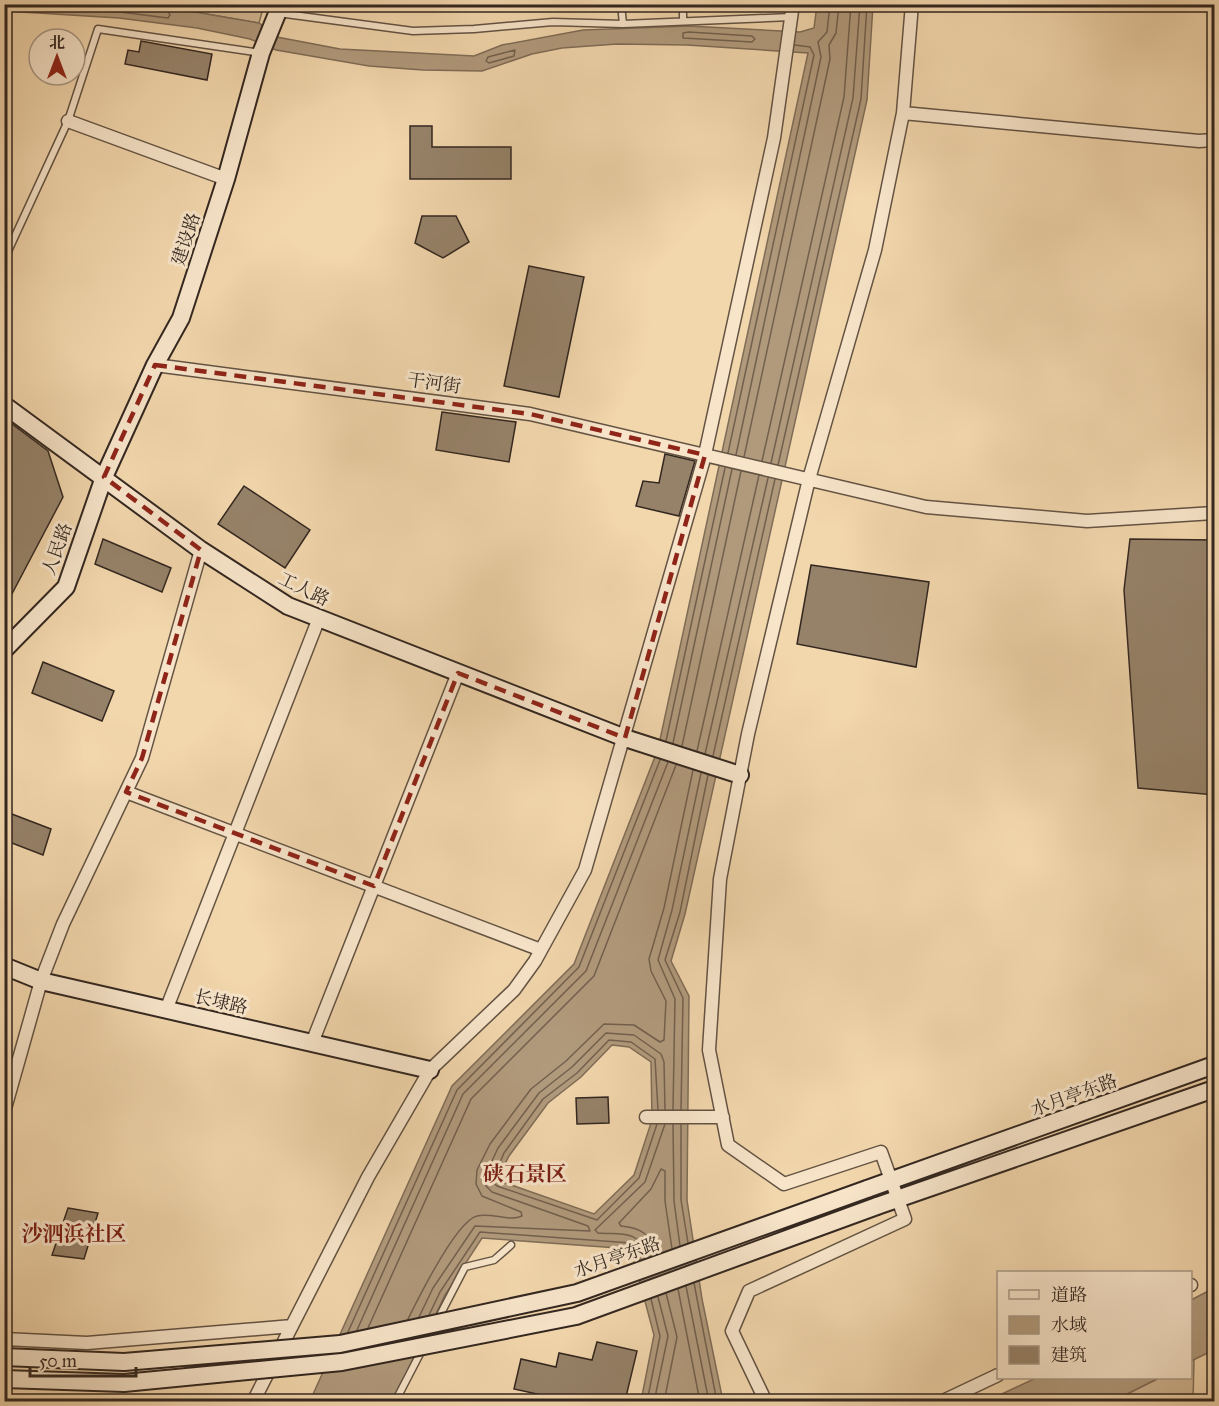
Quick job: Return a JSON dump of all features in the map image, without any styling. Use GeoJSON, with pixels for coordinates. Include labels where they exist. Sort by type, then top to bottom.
{"type":"FeatureCollection","features":[{"type":"Feature","properties":{"kind":"main road","name":"建设路"},"geometry":{"type":"LineString","coordinates":[[104,477],[155,364],[181,318],[226,179],[261,53],[280,9]]}},
{"type":"Feature","properties":{"kind":"main road","name":"工人路"},"geometry":{"type":"LineString","coordinates":[[4,405],[201,550],[288,606],[629,739],[734,773]]}},
{"type":"Feature","properties":{"kind":"main road","name":"人民路"},"geometry":{"type":"LineString","coordinates":[[4,650],[66,587],[104,477]]}},
{"type":"Feature","properties":{"kind":"main road","name":"长埭路"},"geometry":{"type":"LineString","coordinates":[[4,966],[41,981],[430,1071]]}},
{"type":"Feature","properties":{"kind":"main road","name":"水月亭东路"},"geometry":{"type":"LineString","coordinates":[[4,1357],[124,1362],[340,1344],[577,1293],[1215,1065]]}},
{"type":"Feature","properties":{"kind":"main road"},"geometry":{"type":"LineString","coordinates":[[4,1379],[124,1383],[342,1362],[576,1316],[877,1206],[1215,1089]]}},
{"type":"Feature","properties":{"kind":"street"},"geometry":{"type":"LineString","coordinates":[[766,1401],[732,1331],[749,1291],[905,1219],[880,1152],[784,1184],[728,1145],[709,1050],[720,879],[734,773],[805,478],[875,250],[903,113],[912,4]]}},
{"type":"Feature","properties":{"kind":"street"},"geometry":{"type":"LineString","coordinates":[[253,1401],[368,1177],[430,1071],[514,990],[542,950],[585,870],[629,739],[705,455],[774,138],[792,11]]}},
{"type":"Feature","properties":{"kind":"street"},"geometry":{"type":"LineString","coordinates":[[903,113],[1198,141],[1215,140]]}},
{"type":"Feature","properties":{"kind":"street"},"geometry":{"type":"LineString","coordinates":[[68,121],[226,179]]}},
{"type":"Feature","properties":{"kind":"street","name":"干河街"},"geometry":{"type":"LineString","coordinates":[[155,364],[530,414],[926,507],[1087,521],[1215,513]]}},
{"type":"Feature","properties":{"kind":"street"},"geometry":{"type":"LineString","coordinates":[[4,1112],[41,981],[63,924],[142,758],[201,550]]}},
{"type":"Feature","properties":{"kind":"street"},"geometry":{"type":"LineString","coordinates":[[166,1010],[319,618]]}},
{"type":"Feature","properties":{"kind":"street"},"geometry":{"type":"LineString","coordinates":[[312,1043],[459,673]]}},
{"type":"Feature","properties":{"kind":"street"},"geometry":{"type":"LineString","coordinates":[[126,792],[542,950]]}},
{"type":"Feature","properties":{"kind":"street"},"geometry":{"type":"LineString","coordinates":[[646,1117],[723,1117]]}},
{"type":"Feature","properties":{"kind":"street"},"geometry":{"type":"LineString","coordinates":[[4,1339],[87,1344],[292,1326]]}},
{"type":"Feature","properties":{"kind":"street"},"geometry":{"type":"LineString","coordinates":[[941,1401],[997,1376]]}},
{"type":"Feature","properties":{"kind":"lane"},"geometry":{"type":"LineString","coordinates":[[621,4],[623,24]]}},
{"type":"Feature","properties":{"kind":"lane"},"geometry":{"type":"LineString","coordinates":[[683,4],[683,21]]}},
{"type":"Feature","properties":{"kind":"lane"},"geometry":{"type":"LineString","coordinates":[[280,9],[413,31],[474,29],[553,22],[623,24],[683,21],[792,11]]}},
{"type":"Feature","properties":{"kind":"lane"},"geometry":{"type":"LineString","coordinates":[[4,260],[68,121],[98,29],[261,53]]}},
{"type":"Feature","properties":{"kind":"lane"},"geometry":{"type":"LineString","coordinates":[[395,1401],[465,1267],[494,1260],[511,1245]]}},
{"type":"Feature","properties":{"kind":"highlighted area"},"geometry":{"type":"Polygon","coordinates":[[[155,365],[530,414],[705,455],[625,738],[458,673],[374,886],[126,792],[142,758],[201,550],[104,477],[155,365]]]}},
{"type":"Feature","properties":{"kind":"shaded area"},"geometry":{"type":"Polygon","coordinates":[[[154,5],[264,5],[259,23],[154,5]]]}},
{"type":"Feature","properties":{"kind":"shaded area"},"geometry":{"type":"Polygon","coordinates":[[[1194,1359],[1193,1401],[1113,1401],[1157,1379],[1192,1379],[1192,1360],[1194,1359]]]}},
{"type":"Feature","properties":{"kind":"water"},"geometry":{"type":"Polygon","coordinates":[[[5,4],[154,5],[259,23],[277,37],[340,49],[474,56],[502,45],[583,30],[689,26],[800,32],[814,28],[817,5],[873,5],[867,100],[685,914],[671,961],[689,996],[687,1200],[702,1299],[723,1401],[641,1401],[654,1335],[631,1249],[482,1238],[445,1295],[394,1401],[310,1401],[452,1086],[574,964],[658,749],[808,53],[687,45],[617,44],[562,48],[532,54],[482,71],[423,70],[369,66],[276,50],[250,39],[197,28],[119,18],[5,11],[5,4]],[[612,1045],[581,1077],[548,1103],[509,1156],[497,1180],[594,1214],[634,1175],[652,1120],[651,1062],[629,1047],[612,1045]]]}},
{"type":"Feature","properties":{"kind":"water"},"geometry":{"type":"Polygon","coordinates":[[[1214,1288],[1214,1350],[1192,1361],[1192,1299],[1214,1288]]]}},
{"type":"Feature","properties":{"kind":"water"},"geometry":{"type":"Polygon","coordinates":[[[1034,1379],[1157,1379],[1113,1401],[987,1401],[1034,1379]]]}},
{"type":"Feature","properties":{"kind":"building"},"geometry":{"type":"Polygon","coordinates":[[[141,41],[212,54],[207,80],[125,64],[128,50],[139,52],[141,41]]]}},
{"type":"Feature","properties":{"kind":"building"},"geometry":{"type":"Polygon","coordinates":[[[410,126],[432,126],[432,147],[511,147],[511,179],[410,179],[410,126]]]}},
{"type":"Feature","properties":{"kind":"building"},"geometry":{"type":"Polygon","coordinates":[[[422,216],[456,216],[469,242],[443,258],[415,243],[422,216]]]}},
{"type":"Feature","properties":{"kind":"building"},"geometry":{"type":"Polygon","coordinates":[[[529,266],[584,277],[559,397],[504,386],[529,266]]]}},
{"type":"Feature","properties":{"kind":"building"},"geometry":{"type":"Polygon","coordinates":[[[442,412],[516,422],[509,462],[436,450],[442,412]]]}},
{"type":"Feature","properties":{"kind":"building"},"geometry":{"type":"Polygon","coordinates":[[[4,418],[48,451],[63,497],[4,609],[4,418]]]}},
{"type":"Feature","properties":{"kind":"building"},"geometry":{"type":"Polygon","coordinates":[[[665,454],[695,461],[679,516],[636,506],[643,481],[659,483],[665,454]]]}},
{"type":"Feature","properties":{"kind":"building"},"geometry":{"type":"Polygon","coordinates":[[[244,486],[310,530],[285,568],[218,524],[244,486]]]}},
{"type":"Feature","properties":{"kind":"building"},"geometry":{"type":"Polygon","coordinates":[[[103,539],[171,568],[162,592],[95,564],[103,539]]]}},
{"type":"Feature","properties":{"kind":"building"},"geometry":{"type":"Polygon","coordinates":[[[1130,539],[1215,540],[1215,795],[1138,788],[1124,590],[1130,539]]]}},
{"type":"Feature","properties":{"kind":"building"},"geometry":{"type":"Polygon","coordinates":[[[811,565],[929,582],[916,667],[797,644],[811,565]]]}},
{"type":"Feature","properties":{"kind":"building"},"geometry":{"type":"Polygon","coordinates":[[[43,662],[114,691],[102,721],[32,693],[43,662]]]}},
{"type":"Feature","properties":{"kind":"building"},"geometry":{"type":"Polygon","coordinates":[[[4,811],[51,829],[43,855],[4,840],[4,811]]]}},
{"type":"Feature","properties":{"kind":"building"},"geometry":{"type":"Polygon","coordinates":[[[608,1097],[609,1123],[577,1124],[576,1098],[608,1097]]]}},
{"type":"Feature","properties":{"kind":"building"},"geometry":{"type":"Polygon","coordinates":[[[68,1208],[98,1213],[84,1259],[52,1255],[68,1208]]]}},
{"type":"Feature","properties":{"kind":"building"},"geometry":{"type":"Polygon","coordinates":[[[597,1342],[637,1351],[625,1401],[569,1401],[514,1389],[521,1359],[556,1367],[559,1353],[592,1360],[597,1342]]]}},
{"type":"Feature","properties":{"kind":"district","name":"硖石景区"},"geometry":{"type":"Point","coordinates":[525,1174]}},
{"type":"Feature","properties":{"kind":"district","name":"沙泗浜社区"},"geometry":{"type":"Point","coordinates":[74,1234]}}]}
